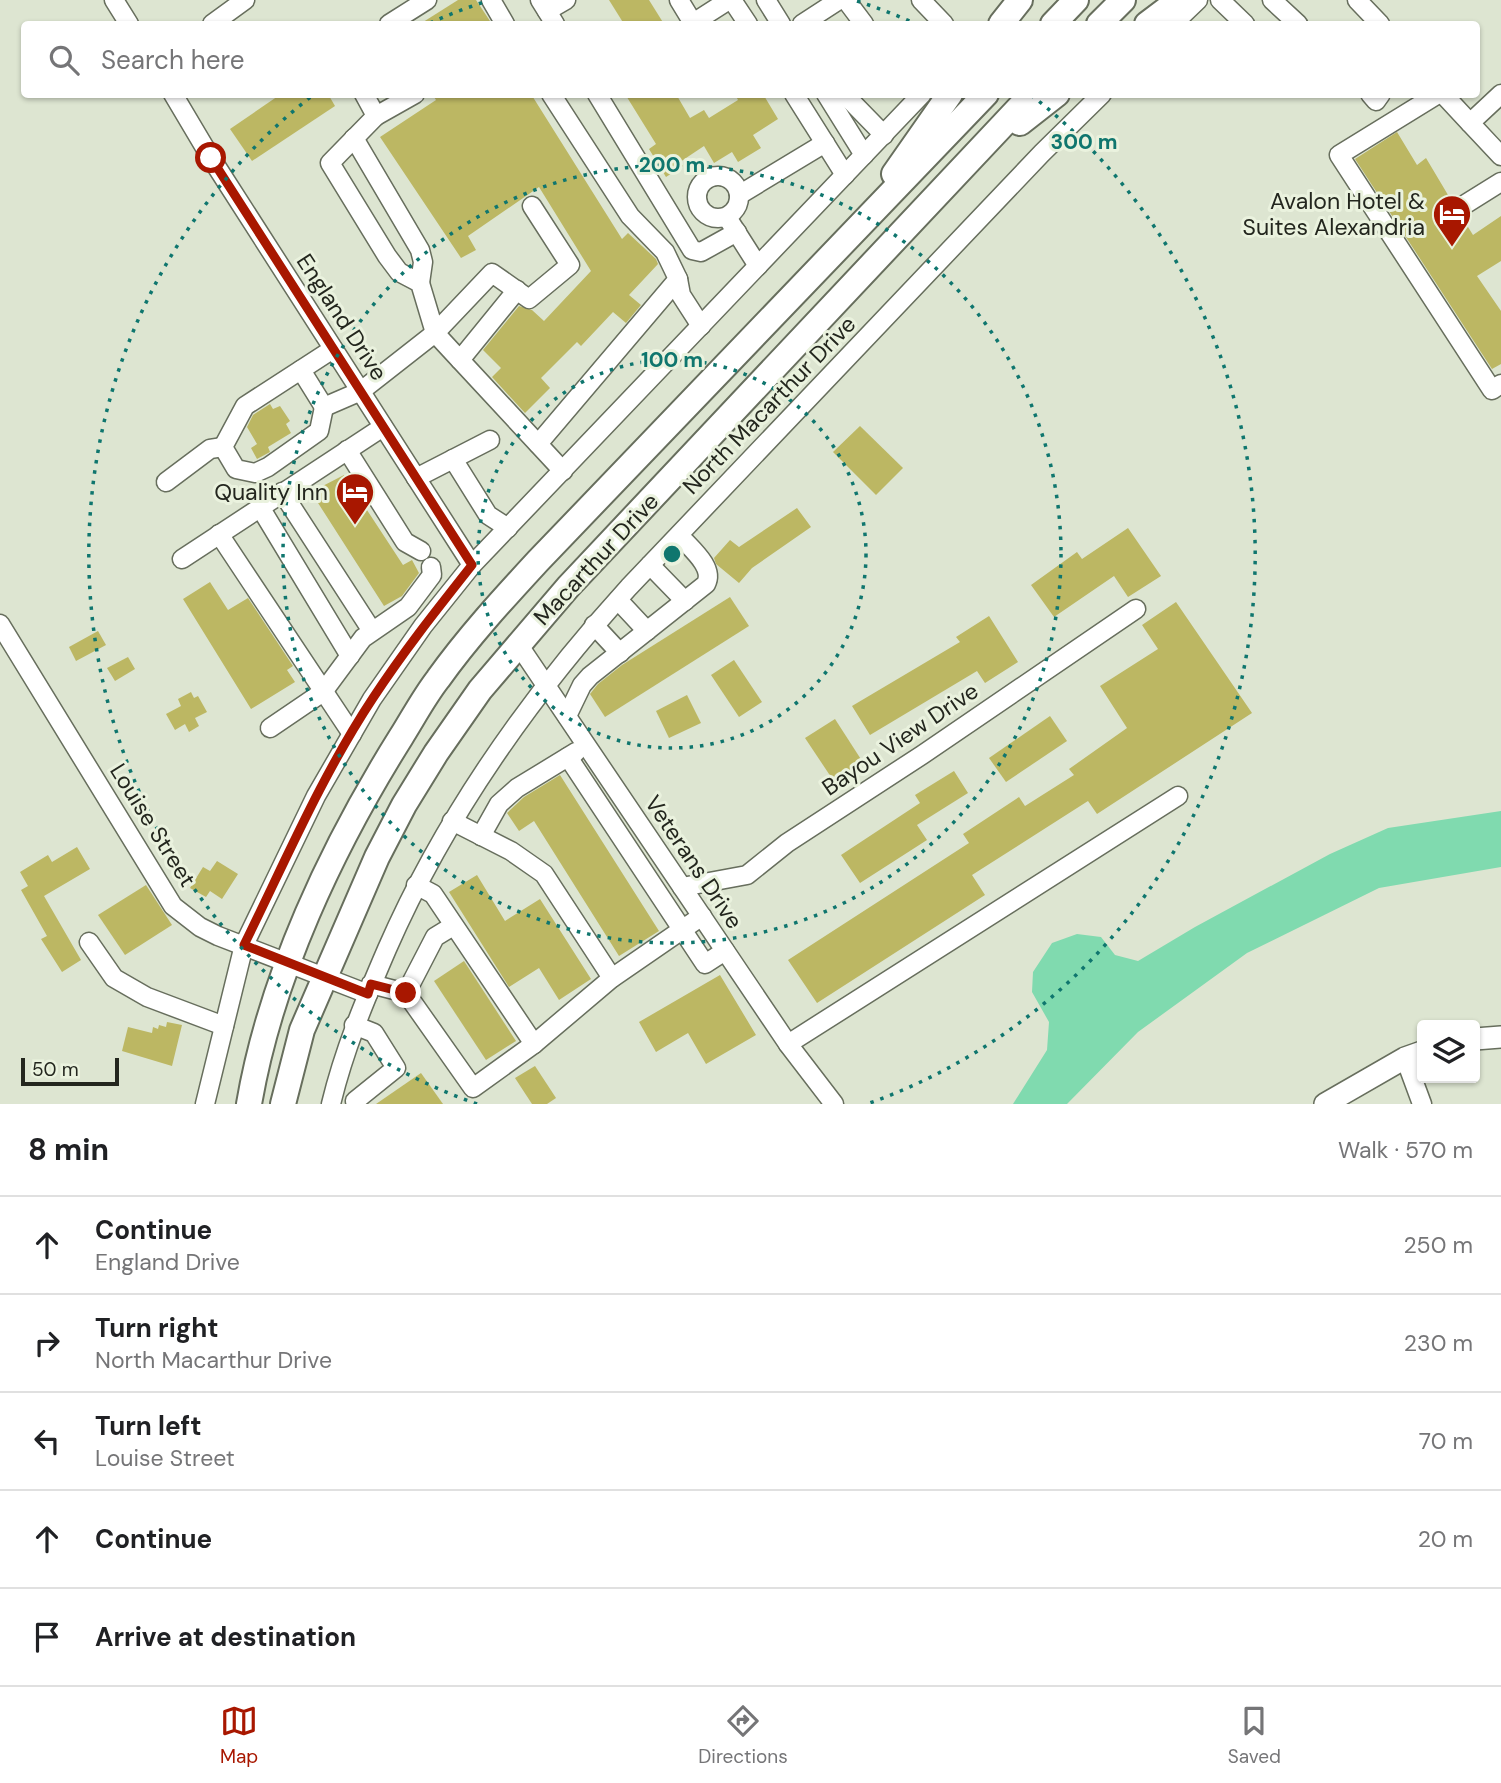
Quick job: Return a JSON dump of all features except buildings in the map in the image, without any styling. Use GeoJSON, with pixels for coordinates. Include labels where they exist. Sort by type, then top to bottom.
{"type":"FeatureCollection","features":[{"type":"Feature","properties":{"kind":"highway"},"geometry":{"type":"LineString","coordinates":[[1003,21],[1020,0]]}},
{"type":"Feature","properties":{"kind":"highway"},"geometry":{"type":"LineString","coordinates":[[1055,21],[1076,0]]}},
{"type":"Feature","properties":{"kind":"highway"},"geometry":{"type":"LineString","coordinates":[[1102,21],[1123,0]]}},
{"type":"Feature","properties":{"kind":"highway"},"geometry":{"type":"LineString","coordinates":[[1151,21],[1179,0]]}},
{"type":"Feature","properties":{"kind":"highway"},"geometry":{"type":"LineString","coordinates":[[852,235],[947,98]]}},
{"type":"Feature","properties":{"kind":"highway","name":"Macarthur Drive"},"geometry":{"type":"LineString","coordinates":[[249,1104],[267,1028],[288,962],[338,846],[384,763],[436,680],[496,606],[982,98]]}},
{"type":"Feature","properties":{"kind":"highway","name":"Macarthur Drive"},"geometry":{"type":"LineString","coordinates":[[282,1104],[302,1030],[377,857],[404,805],[473,700],[568,587],[1028,98]]}},
{"type":"Feature","properties":{"kind":"highway"},"geometry":{"type":"LineString","coordinates":[[956,172],[1052,98]]}},
{"type":"Feature","properties":{"kind":"highway"},"geometry":{"type":"LineString","coordinates":[[496,606],[518,644]]}},
{"type":"Feature","properties":{"kind":"main road"},"geometry":{"type":"LineString","coordinates":[[1480,1039],[1501,1037]]}},
{"type":"Feature","properties":{"kind":"main road"},"geometry":{"type":"LineString","coordinates":[[1325,1104],[1414,1055]]}},
{"type":"Feature","properties":{"kind":"street"},"geometry":{"type":"LineString","coordinates":[[114,0],[127,21]]}},
{"type":"Feature","properties":{"kind":"street"},"geometry":{"type":"LineString","coordinates":[[216,21],[245,0]]}},
{"type":"Feature","properties":{"kind":"street"},"geometry":{"type":"LineString","coordinates":[[394,21],[427,0]]}},
{"type":"Feature","properties":{"kind":"street"},"geometry":{"type":"LineString","coordinates":[[491,0],[503,21]]}},
{"type":"Feature","properties":{"kind":"street"},"geometry":{"type":"LineString","coordinates":[[547,12],[566,0]]}},
{"type":"Feature","properties":{"kind":"street"},"geometry":{"type":"LineString","coordinates":[[679,0],[692,21]]}},
{"type":"Feature","properties":{"kind":"street"},"geometry":{"type":"LineString","coordinates":[[696,21],[731,0],[746,21]]}},
{"type":"Feature","properties":{"kind":"street"},"geometry":{"type":"LineString","coordinates":[[766,0],[780,21]]}},
{"type":"Feature","properties":{"kind":"street"},"geometry":{"type":"LineString","coordinates":[[807,21],[839,0]]}},
{"type":"Feature","properties":{"kind":"street"},"geometry":{"type":"LineString","coordinates":[[846,0],[862,21]]}},
{"type":"Feature","properties":{"kind":"street"},"geometry":{"type":"LineString","coordinates":[[921,0],[941,21]]}},
{"type":"Feature","properties":{"kind":"street"},"geometry":{"type":"LineString","coordinates":[[993,21],[1013,0]]}},
{"type":"Feature","properties":{"kind":"street"},"geometry":{"type":"LineString","coordinates":[[1176,21],[1198,0]]}},
{"type":"Feature","properties":{"kind":"street"},"geometry":{"type":"LineString","coordinates":[[1220,0],[1242,21]]}},
{"type":"Feature","properties":{"kind":"street"},"geometry":{"type":"LineString","coordinates":[[1272,0],[1295,21]]}},
{"type":"Feature","properties":{"kind":"street"},"geometry":{"type":"LineString","coordinates":[[1357,0],[1377,21]]}},
{"type":"Feature","properties":{"kind":"street"},"geometry":{"type":"LineString","coordinates":[[1470,122],[1501,94]]}},
{"type":"Feature","properties":{"kind":"street","name":"England Drive"},"geometry":{"type":"LineString","coordinates":[[176,98],[472,565]]}},
{"type":"Feature","properties":{"kind":"street"},"geometry":{"type":"LineString","coordinates":[[367,98],[376,116]]}},
{"type":"Feature","properties":{"kind":"street"},"geometry":{"type":"LineString","coordinates":[[408,98],[376,116],[330,163],[387,256],[399,272],[420,283]]}},
{"type":"Feature","properties":{"kind":"street"},"geometry":{"type":"LineString","coordinates":[[554,98],[630,216],[665,252],[678,279],[681,295],[701,326]]}},
{"type":"Feature","properties":{"kind":"street"},"geometry":{"type":"LineString","coordinates":[[599,98],[692,250],[701,252],[737,232]]}},
{"type":"Feature","properties":{"kind":"street"},"geometry":{"type":"LineString","coordinates":[[796,98],[845,175]]}},
{"type":"Feature","properties":{"kind":"street"},"geometry":{"type":"LineString","coordinates":[[828,98],[864,155]]}},
{"type":"Feature","properties":{"kind":"street"},"geometry":{"type":"LineString","coordinates":[[848,98],[884,135]]}},
{"type":"Feature","properties":{"kind":"street"},"geometry":{"type":"LineString","coordinates":[[205,1104],[244,945],[316,796],[372,699],[472,565],[917,98]]}},
{"type":"Feature","properties":{"kind":"street","name":"North Macarthur Drive"},"geometry":{"type":"LineString","coordinates":[[332,1099],[354,1025],[416,885],[484,769],[545,684],[594,625],[650,565],[1098,98]]}},
{"type":"Feature","properties":{"kind":"street"},"geometry":{"type":"LineString","coordinates":[[1434,98],[1339,155],[1492,390],[1501,384]]}},
{"type":"Feature","properties":{"kind":"street"},"geometry":{"type":"LineString","coordinates":[[1445,98],[1501,156]]}},
{"type":"Feature","properties":{"kind":"street"},"geometry":{"type":"LineString","coordinates":[[354,138],[420,250],[423,262],[420,283],[435,333],[563,471]]}},
{"type":"Feature","properties":{"kind":"street"},"geometry":{"type":"LineString","coordinates":[[739,195],[825,143]]}},
{"type":"Feature","properties":{"kind":"street"},"geometry":{"type":"LineString","coordinates":[[722,176],[734,183],[739,195],[737,208],[720,218],[706,214],[698,202],[699,188],[709,178],[722,176]]}},
{"type":"Feature","properties":{"kind":"street"},"geometry":{"type":"LineString","coordinates":[[1456,210],[1501,181]]}},
{"type":"Feature","properties":{"kind":"street"},"geometry":{"type":"LineString","coordinates":[[324,407],[361,391],[435,333],[492,273],[529,299],[570,265],[532,206]]}},
{"type":"Feature","properties":{"kind":"street"},"geometry":{"type":"LineString","coordinates":[[727,216],[758,267]]}},
{"type":"Feature","properties":{"kind":"street"},"geometry":{"type":"LineString","coordinates":[[538,444],[678,279]]}},
{"type":"Feature","properties":{"kind":"street"},"geometry":{"type":"LineString","coordinates":[[460,360],[517,290]]}},
{"type":"Feature","properties":{"kind":"street"},"geometry":{"type":"LineString","coordinates":[[223,447],[245,406],[333,349]]}},
{"type":"Feature","properties":{"kind":"street"},"geometry":{"type":"LineString","coordinates":[[223,447],[236,469],[255,472],[268,467],[319,431],[324,407],[301,370]]}},
{"type":"Feature","properties":{"kind":"street"},"geometry":{"type":"LineString","coordinates":[[182,559],[383,427]]}},
{"type":"Feature","properties":{"kind":"street"},"geometry":{"type":"LineString","coordinates":[[416,478],[490,440]]}},
{"type":"Feature","properties":{"kind":"street"},"geometry":{"type":"LineString","coordinates":[[166,482],[210,449],[223,447]]}},
{"type":"Feature","properties":{"kind":"street"},"geometry":{"type":"LineString","coordinates":[[347,450],[405,542],[421,551]]}},
{"type":"Feature","properties":{"kind":"street"},"geometry":{"type":"LineString","coordinates":[[453,459],[488,515],[508,528]]}},
{"type":"Feature","properties":{"kind":"street"},"geometry":{"type":"LineString","coordinates":[[282,492],[372,631]]}},
{"type":"Feature","properties":{"kind":"street"},"geometry":{"type":"LineString","coordinates":[[260,507],[350,656]]}},
{"type":"Feature","properties":{"kind":"street"},"geometry":{"type":"LineString","coordinates":[[219,534],[352,734]]}},
{"type":"Feature","properties":{"kind":"street"},"geometry":{"type":"LineString","coordinates":[[567,716],[582,685],[590,677],[706,584],[709,574],[704,564],[679,535]]}},
{"type":"Feature","properties":{"kind":"street"},"geometry":{"type":"LineString","coordinates":[[650,565],[685,601]]}},
{"type":"Feature","properties":{"kind":"street"},"geometry":{"type":"LineString","coordinates":[[270,728],[323,692],[363,638],[408,607],[428,575],[445,599]]}},
{"type":"Feature","properties":{"kind":"street"},"geometry":{"type":"LineString","coordinates":[[618,600],[647,631]]}},
{"type":"Feature","properties":{"kind":"street","name":"Bayou View Drive"},"geometry":{"type":"LineString","coordinates":[[682,887],[747,876],[787,843],[1136,609]]}},
{"type":"Feature","properties":{"kind":"street","name":"Louise Street"},"geometry":{"type":"LineString","coordinates":[[0,624],[173,906],[200,927],[323,978],[369,989],[406,993]]}},
{"type":"Feature","properties":{"kind":"street"},"geometry":{"type":"LineString","coordinates":[[594,625],[620,653]]}},
{"type":"Feature","properties":{"kind":"street","name":"Veterans Drive"},"geometry":{"type":"LineString","coordinates":[[518,644],[788,1044],[834,1104]]}},
{"type":"Feature","properties":{"kind":"street"},"geometry":{"type":"LineString","coordinates":[[569,654],[590,677]]}},
{"type":"Feature","properties":{"kind":"street"},"geometry":{"type":"LineString","coordinates":[[481,836],[499,804],[517,788],[586,746]]}},
{"type":"Feature","properties":{"kind":"street"},"geometry":{"type":"LineString","coordinates":[[568,757],[705,964],[725,951]]}},
{"type":"Feature","properties":{"kind":"street"},"geometry":{"type":"LineString","coordinates":[[788,1044],[1178,796]]}},
{"type":"Feature","properties":{"kind":"street"},"geometry":{"type":"LineString","coordinates":[[452,821],[511,851],[544,874],[612,978]]}},
{"type":"Feature","properties":{"kind":"street"},"geometry":{"type":"LineString","coordinates":[[619,834],[637,821]]}},
{"type":"Feature","properties":{"kind":"street"},"geometry":{"type":"LineString","coordinates":[[416,885],[433,894],[534,1044]]}},
{"type":"Feature","properties":{"kind":"street"},"geometry":{"type":"LineString","coordinates":[[453,926],[435,937],[406,993],[473,1088],[534,1044],[612,978],[702,916]]}},
{"type":"Feature","properties":{"kind":"street"},"geometry":{"type":"LineString","coordinates":[[89,942],[114,978],[147,997],[224,1026]]}},
{"type":"Feature","properties":{"kind":"street"},"geometry":{"type":"LineString","coordinates":[[332,1099],[356,1102],[396,1068],[374,1033],[354,1025]]}},
{"type":"Feature","properties":{"kind":"street"},"geometry":{"type":"LineString","coordinates":[[1414,1055],[1422,1104]]}},
{"type":"Feature","properties":{"kind":"shaded area"},"geometry":{"type":"Polygon","coordinates":[[[1501,811],[1501,867],[1379,888],[1247,953],[1138,1032],[1067,1104],[1013,1104],[1047,1050],[1049,1022],[1032,992],[1033,972],[1052,943],[1077,934],[1101,937],[1115,955],[1138,961],[1330,854],[1388,828],[1501,811]]]}},
{"type":"Feature","properties":{"kind":"place","name":"Avalon Hotel & Suites Alexandria"},"geometry":{"type":"Point","coordinates":[1452,248]}},
{"type":"Feature","properties":{"kind":"place","name":"Quality Inn"},"geometry":{"type":"Point","coordinates":[355,526]}},
{"type":"Feature","properties":{"kind":"route"},"geometry":{"type":"LineString","coordinates":[[211,158],[472,565],[423,626],[372,699],[316,796],[244,945],[368,994],[371,984],[406,993]]}}]}
